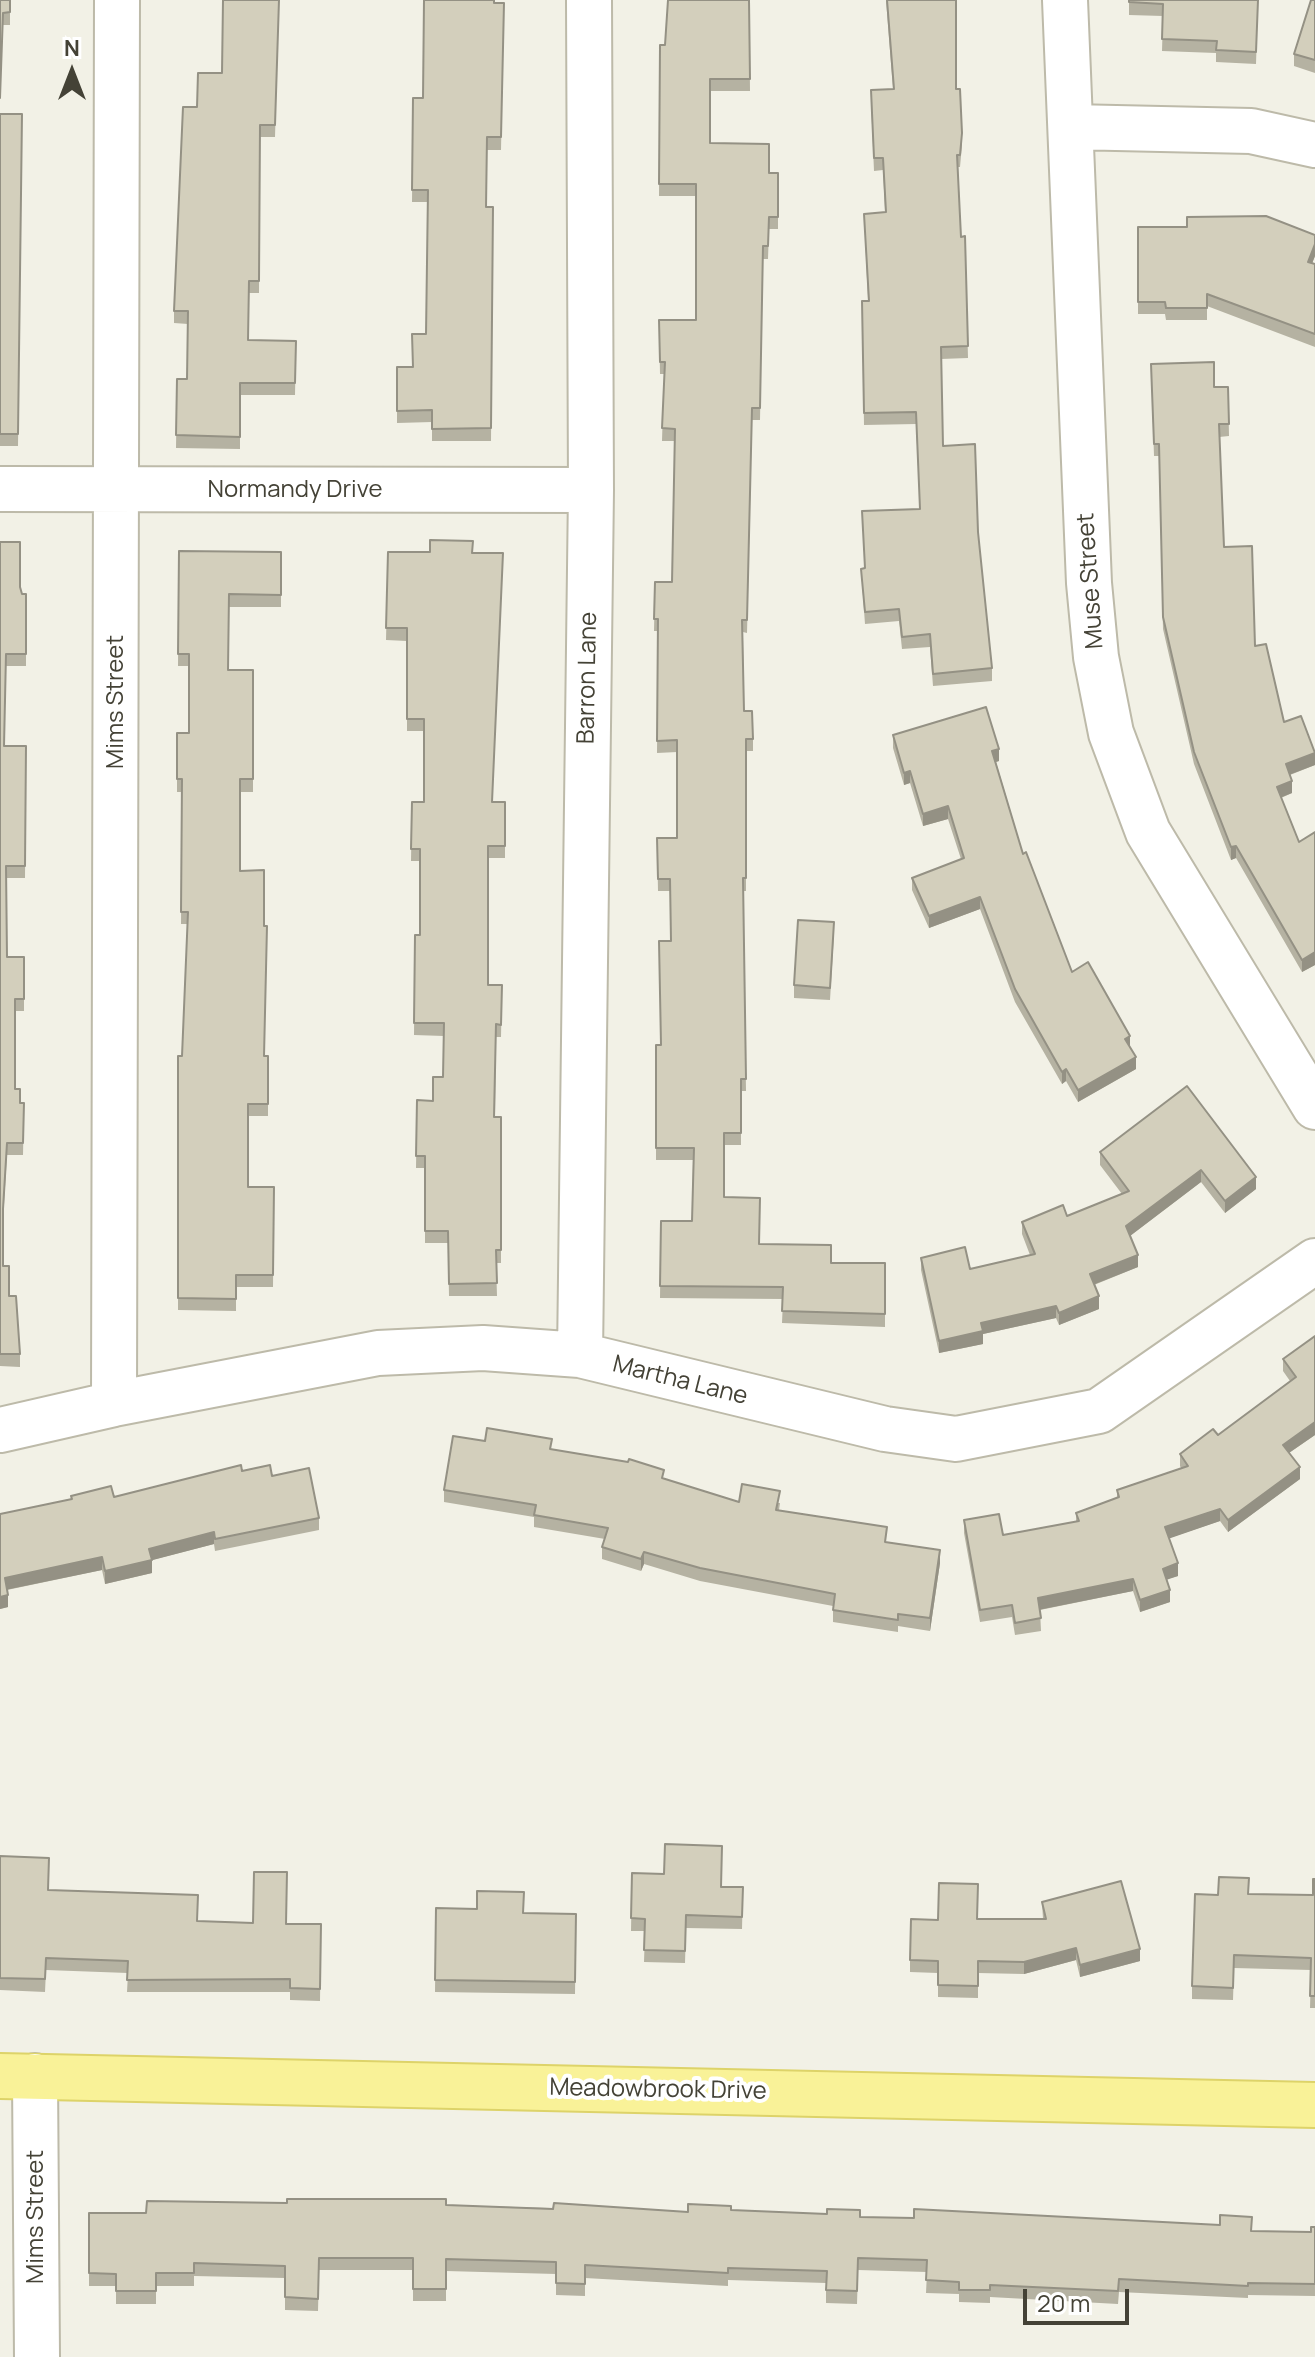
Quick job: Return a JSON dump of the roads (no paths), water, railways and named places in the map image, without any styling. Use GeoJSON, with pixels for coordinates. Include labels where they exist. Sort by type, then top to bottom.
{"type":"FeatureCollection","features":[{"type":"Feature","properties":{"kind":"main road","name":"Meadowbrook Drive"},"geometry":{"type":"LineString","coordinates":[[18,2076],[1315,2105]]}},
{"type":"Feature","properties":{"kind":"street","name":"Mims Street"},"geometry":{"type":"LineString","coordinates":[[114,1404],[117,0]]}},
{"type":"Feature","properties":{"kind":"street","name":"Barron Lane"},"geometry":{"type":"LineString","coordinates":[[580,1355],[591,490],[589,0]]}},
{"type":"Feature","properties":{"kind":"street","name":"Muse Street"},"geometry":{"type":"LineString","coordinates":[[1065,0],[1089,583],[1096,657],[1111,733],[1148,832],[1315,1107]]}},
{"type":"Feature","properties":{"kind":"street"},"geometry":{"type":"LineString","coordinates":[[1071,127],[1251,131],[1315,145]]}},
{"type":"Feature","properties":{"kind":"street","name":"Normandy Drive"},"geometry":{"type":"LineString","coordinates":[[0,489],[591,490]]}},
{"type":"Feature","properties":{"kind":"street","name":"Martha Lane"},"geometry":{"type":"LineString","coordinates":[[0,1430],[114,1404],[378,1353],[483,1348],[580,1355],[885,1429],[956,1439],[1099,1411],[1315,1261]]}},
{"type":"Feature","properties":{"kind":"street","name":"Mims Street"},"geometry":{"type":"LineString","coordinates":[[18,2076],[37,2357]]}}]}
